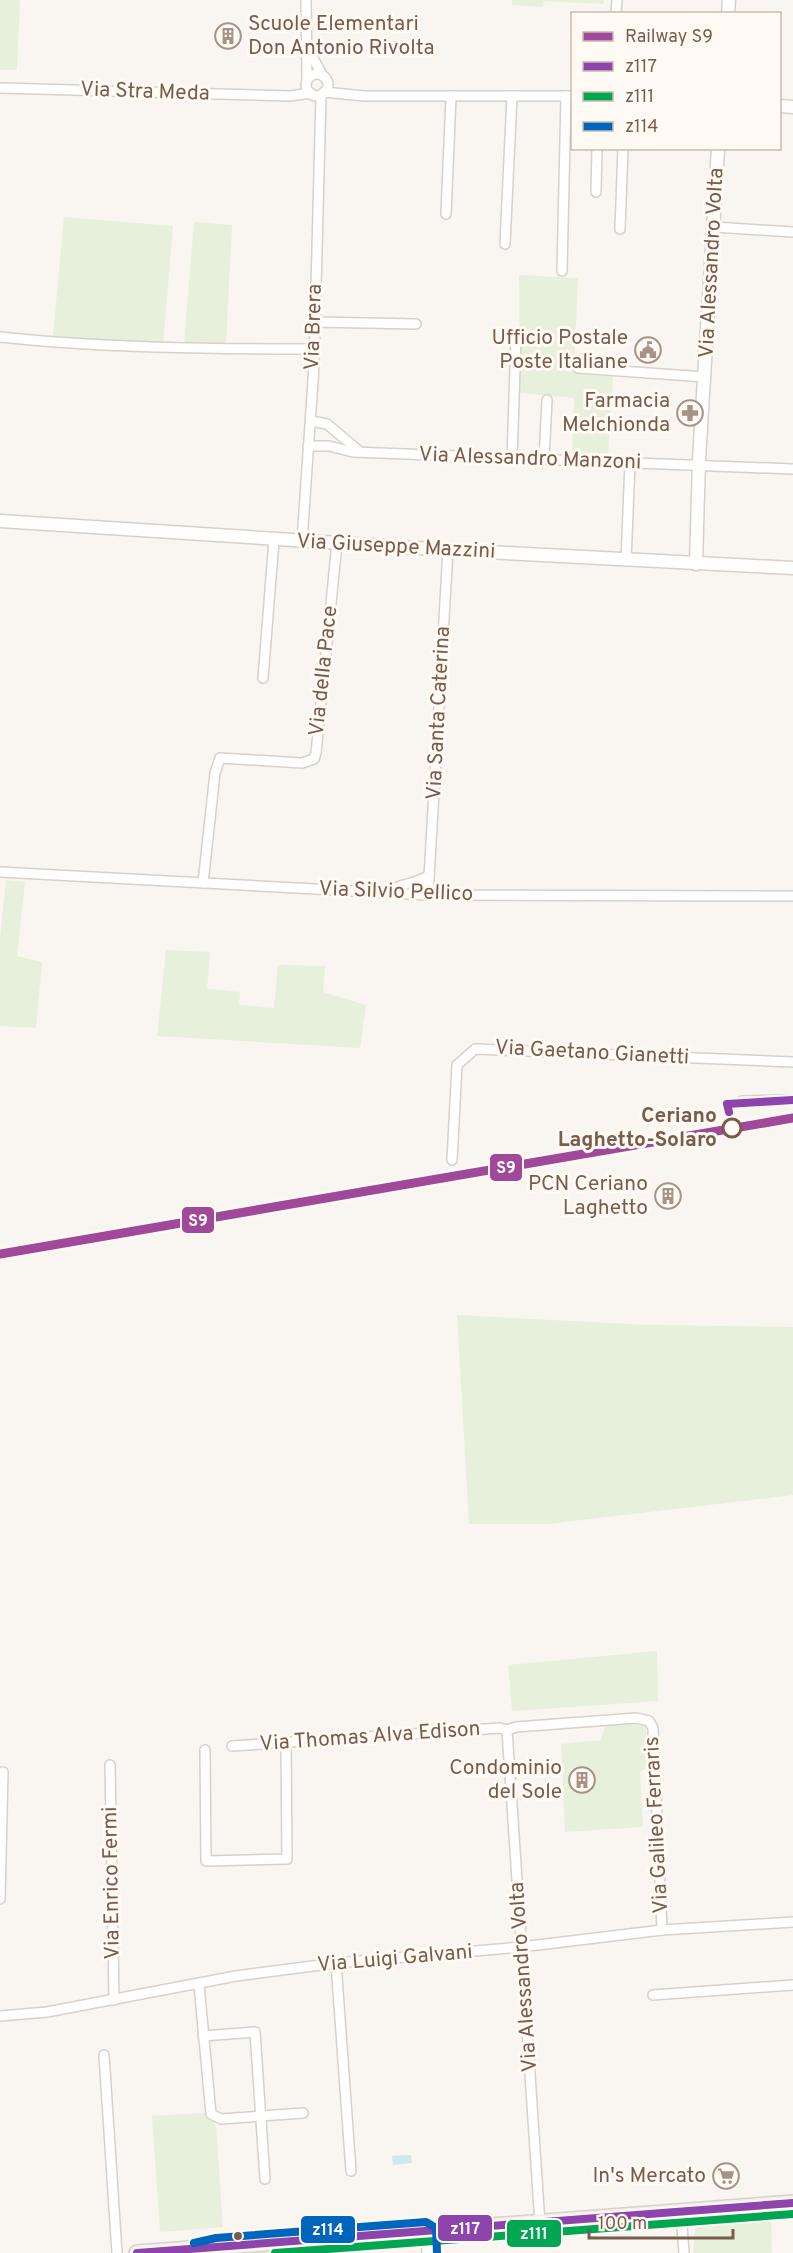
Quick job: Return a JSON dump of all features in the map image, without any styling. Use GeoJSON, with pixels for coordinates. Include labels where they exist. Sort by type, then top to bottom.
{"type":"FeatureCollection","features":[{"type":"Feature","properties":{"kind":"main road"},"geometry":{"type":"LineString","coordinates":[[137,2253],[793,2204]]}},
{"type":"Feature","properties":{"kind":"main road"},"geometry":{"type":"LineString","coordinates":[[196,2253],[217,2248]]}},
{"type":"Feature","properties":{"kind":"street"},"geometry":{"type":"LineString","coordinates":[[306,0],[314,90]]}},
{"type":"Feature","properties":{"kind":"street"},"geometry":{"type":"LineString","coordinates":[[309,49],[325,78],[346,94]]}},
{"type":"Feature","properties":{"kind":"street"},"geometry":{"type":"LineString","coordinates":[[314,90],[312,75],[325,78]]}},
{"type":"Feature","properties":{"kind":"street"},"geometry":{"type":"LineString","coordinates":[[314,90],[325,78]]}},
{"type":"Feature","properties":{"kind":"street","name":"Via Stra Meda"},"geometry":{"type":"LineString","coordinates":[[0,88],[290,96],[314,90],[346,94],[569,96]]}},
{"type":"Feature","properties":{"kind":"street","name":"Via Brera"},"geometry":{"type":"LineString","coordinates":[[302,541],[311,421],[315,322],[319,112],[314,90]]}},
{"type":"Feature","properties":{"kind":"street"},"geometry":{"type":"LineString","coordinates":[[446,214],[451,96]]}},
{"type":"Feature","properties":{"kind":"street"},"geometry":{"type":"LineString","coordinates":[[506,244],[512,96]]}},
{"type":"Feature","properties":{"kind":"street"},"geometry":{"type":"LineString","coordinates":[[562,271],[569,96]]}},
{"type":"Feature","properties":{"kind":"street"},"geometry":{"type":"LineString","coordinates":[[596,192],[597,150]]}},
{"type":"Feature","properties":{"kind":"street"},"geometry":{"type":"LineString","coordinates":[[620,230],[623,150]]}},
{"type":"Feature","properties":{"kind":"street","name":"Via Alessandro Volta"},"geometry":{"type":"LineString","coordinates":[[696,564],[698,467],[718,150]]}},
{"type":"Feature","properties":{"kind":"street"},"geometry":{"type":"LineString","coordinates":[[714,227],[793,232]]}},
{"type":"Feature","properties":{"kind":"street"},"geometry":{"type":"LineString","coordinates":[[315,322],[417,324]]}},
{"type":"Feature","properties":{"kind":"street"},"geometry":{"type":"LineString","coordinates":[[0,337],[73,345],[163,349],[314,349]]}},
{"type":"Feature","properties":{"kind":"street"},"geometry":{"type":"LineString","coordinates":[[512,458],[516,339]]}},
{"type":"Feature","properties":{"kind":"street","name":"Via Alessandro Volta"},"geometry":{"type":"LineString","coordinates":[[578,368],[705,377]]}},
{"type":"Feature","properties":{"kind":"street"},"geometry":{"type":"LineString","coordinates":[[544,459],[547,400]]}},
{"type":"Feature","properties":{"kind":"street"},"geometry":{"type":"LineString","coordinates":[[311,421],[327,424],[361,452]]}},
{"type":"Feature","properties":{"kind":"street","name":"Via Alessandro Manzoni"},"geometry":{"type":"LineString","coordinates":[[308,446],[329,446],[361,452],[793,470]]}},
{"type":"Feature","properties":{"kind":"street"},"geometry":{"type":"LineString","coordinates":[[626,561],[630,462]]}},
{"type":"Feature","properties":{"kind":"street","name":"Via Giuseppe Mazzini"},"geometry":{"type":"LineString","coordinates":[[0,521],[626,561],[793,568]]}},
{"type":"Feature","properties":{"kind":"street"},"geometry":{"type":"LineString","coordinates":[[263,678],[274,540]]}},
{"type":"Feature","properties":{"kind":"street","name":"Via della Pace"},"geometry":{"type":"LineString","coordinates":[[203,883],[216,764],[220,758],[302,763],[314,759],[337,543]]}},
{"type":"Feature","properties":{"kind":"street","name":"Via Santa Caterina"},"geometry":{"type":"LineString","coordinates":[[428,895],[448,550]]}},
{"type":"Feature","properties":{"kind":"street","name":"Via Silvio Pellico"},"geometry":{"type":"LineString","coordinates":[[0,872],[428,895],[793,896]]}},
{"type":"Feature","properties":{"kind":"street"},"geometry":{"type":"LineString","coordinates":[[388,892],[402,884],[422,881],[429,875]]}},
{"type":"Feature","properties":{"kind":"street","name":"Via Gaetano Gianetti"},"geometry":{"type":"LineString","coordinates":[[452,1160],[457,1065],[475,1048],[793,1062]]}},
{"type":"Feature","properties":{"kind":"street"},"geometry":{"type":"LineString","coordinates":[[741,1101],[793,1100]]}},
{"type":"Feature","properties":{"kind":"street","name":"Via Galileo Ferraris"},"geometry":{"type":"LineString","coordinates":[[507,1730],[516,1727],[636,1718],[650,1721],[653,1728],[662,1930]]}},
{"type":"Feature","properties":{"kind":"street","name":"Via Thomas Alva Edison"},"geometry":{"type":"LineString","coordinates":[[232,1746],[500,1728],[507,1730]]}},
{"type":"Feature","properties":{"kind":"street","name":"Via Alessandro Volta"},"geometry":{"type":"LineString","coordinates":[[507,1730],[540,2224]]}},
{"type":"Feature","properties":{"kind":"street"},"geometry":{"type":"LineString","coordinates":[[205,1750],[206,1861],[287,1859],[286,1742]]}},
{"type":"Feature","properties":{"kind":"street","name":"Via Enrico Fermi"},"geometry":{"type":"LineString","coordinates":[[110,1765],[114,2000]]}},
{"type":"Feature","properties":{"kind":"street"},"geometry":{"type":"LineString","coordinates":[[0,1899],[3,1772]]}},
{"type":"Feature","properties":{"kind":"street","name":"Via Luigi Galvani"},"geometry":{"type":"LineString","coordinates":[[0,2016],[47,2012],[200,1985],[237,1976],[336,1964],[521,1947],[662,1930],[793,1922]]}},
{"type":"Feature","properties":{"kind":"street"},"geometry":{"type":"LineString","coordinates":[[336,1964],[351,2171]]}},
{"type":"Feature","properties":{"kind":"street"},"geometry":{"type":"LineString","coordinates":[[200,1985],[211,2114],[217,2119],[303,2114]]}},
{"type":"Feature","properties":{"kind":"street"},"geometry":{"type":"LineString","coordinates":[[653,1995],[793,1985]]}},
{"type":"Feature","properties":{"kind":"street"},"geometry":{"type":"LineString","coordinates":[[203,2036],[255,2032],[265,2179]]}},
{"type":"Feature","properties":{"kind":"street"},"geometry":{"type":"LineString","coordinates":[[104,2055],[117,2253]]}},
{"type":"Feature","properties":{"kind":"street"},"geometry":{"type":"LineString","coordinates":[[681,2212],[684,2253]]}},
{"type":"Feature","properties":{"kind":"street"},"geometry":{"type":"LineString","coordinates":[[426,2232],[427,2253]]}},
{"type":"Feature","properties":{"kind":"green space"},"geometry":{"type":"Polygon","coordinates":[[[0,0],[20,0],[17,70],[0,70],[0,0]]]}},
{"type":"Feature","properties":{"kind":"green space"},"geometry":{"type":"Polygon","coordinates":[[[512,0],[604,0],[603,4],[544,1],[543,7],[512,5],[512,0]]]}},
{"type":"Feature","properties":{"kind":"green space"},"geometry":{"type":"Polygon","coordinates":[[[64,217],[173,226],[163,345],[53,336],[64,217]]]}},
{"type":"Feature","properties":{"kind":"green space"},"geometry":{"type":"Polygon","coordinates":[[[194,222],[232,225],[226,343],[184,344],[194,222]]]}},
{"type":"Feature","properties":{"kind":"green space"},"geometry":{"type":"Polygon","coordinates":[[[519,275],[578,278],[574,373],[613,377],[608,454],[572,452],[574,398],[520,393],[519,275]]]}},
{"type":"Feature","properties":{"kind":"green space"},"geometry":{"type":"Polygon","coordinates":[[[6,880],[25,882],[17,956],[42,962],[36,1028],[0,1026],[0,938],[6,880]]]}},
{"type":"Feature","properties":{"kind":"green space"},"geometry":{"type":"Polygon","coordinates":[[[166,950],[210,952],[207,989],[240,992],[239,1005],[274,1008],[278,965],[325,966],[323,992],[366,1005],[360,1048],[157,1036],[166,950]]]}},
{"type":"Feature","properties":{"kind":"green space"},"geometry":{"type":"Polygon","coordinates":[[[457,1315],[650,1325],[793,1327],[793,1495],[547,1524],[469,1524],[457,1315]]]}},
{"type":"Feature","properties":{"kind":"green space"},"geometry":{"type":"Polygon","coordinates":[[[657,1651],[658,1701],[512,1711],[508,1665],[657,1651]]]}},
{"type":"Feature","properties":{"kind":"green space"},"geometry":{"type":"Polygon","coordinates":[[[641,1724],[646,1728],[649,1766],[640,1772],[643,1827],[565,1832],[561,1744],[601,1740],[605,1726],[641,1724]]]}},
{"type":"Feature","properties":{"kind":"green space"},"geometry":{"type":"Polygon","coordinates":[[[204,2113],[216,2126],[223,2227],[160,2232],[152,2116],[204,2113]]]}},
{"type":"Feature","properties":{"kind":"green space"},"geometry":{"type":"Polygon","coordinates":[[[771,2218],[772,2253],[693,2253],[695,2226],[702,2223],[771,2218]]]}},
{"type":"Feature","properties":{"kind":"water"},"geometry":{"type":"Polygon","coordinates":[[[411,2155],[412,2163],[393,2165],[392,2156],[411,2155]]]}},
{"type":"Feature","properties":{"kind":"rail line","name":"S9"},"geometry":{"type":"LineString","coordinates":[[0,1254],[793,1118]]}},
{"type":"Feature","properties":{"kind":"transit line","name":"z117"},"geometry":{"type":"LineString","coordinates":[[729,1112],[727,1104],[793,1100]]}},
{"type":"Feature","properties":{"kind":"transit line","name":"z117"},"geometry":{"type":"LineString","coordinates":[[137,2253],[793,2203]]}},
{"type":"Feature","properties":{"kind":"transit line","name":"z111"},"geometry":{"type":"LineString","coordinates":[[275,2253],[793,2214]]}},
{"type":"Feature","properties":{"kind":"transit line","name":"z114"},"geometry":{"type":"LineString","coordinates":[[194,2243],[216,2238],[426,2222],[436,2228],[437,2253]]}},
{"type":"Feature","properties":{"kind":"place","name":"Scuole Elementari Don Antonio Rivolta"},"geometry":{"type":"Point","coordinates":[228,36]}},
{"type":"Feature","properties":{"kind":"place","name":"Ufficio Postale Poste Italiane"},"geometry":{"type":"Point","coordinates":[648,350]}},
{"type":"Feature","properties":{"kind":"place","name":"Farmacia Melchionda"},"geometry":{"type":"Point","coordinates":[690,413]}},
{"type":"Feature","properties":{"kind":"place","name":"Ceriano Laghetto-Solaro"},"geometry":{"type":"Point","coordinates":[732,1128]}},
{"type":"Feature","properties":{"kind":"place","name":"PCN Ceriano Laghetto"},"geometry":{"type":"Point","coordinates":[668,1196]}},
{"type":"Feature","properties":{"kind":"place","name":"Condominio del Sole"},"geometry":{"type":"Point","coordinates":[582,1780]}},
{"type":"Feature","properties":{"kind":"place","name":"In's Mercato"},"geometry":{"type":"Point","coordinates":[726,2176]}}]}
